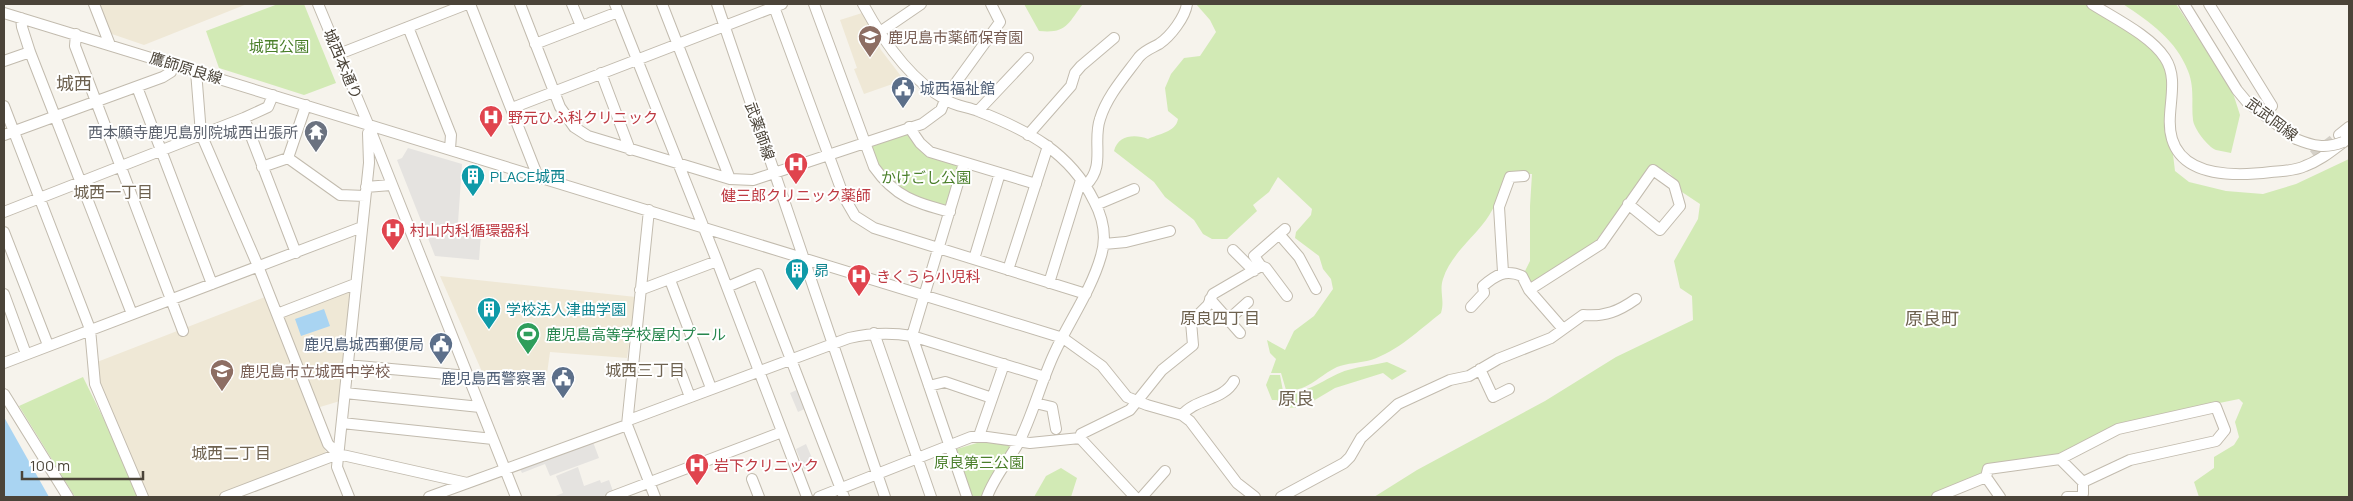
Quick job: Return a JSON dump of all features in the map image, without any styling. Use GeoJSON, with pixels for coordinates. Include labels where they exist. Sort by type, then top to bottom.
{"type":"FeatureCollection","features":[{"type":"Feature","properties":{"kind":"street"},"geometry":{"type":"LineString","coordinates":[[94,4],[110,45]]}},
{"type":"Feature","properties":{"kind":"street","name":"城西本通り"},"geometry":{"type":"LineString","coordinates":[[318,4],[368,124],[516,497]]}},
{"type":"Feature","properties":{"kind":"street"},"geometry":{"type":"LineString","coordinates":[[339,54],[468,4],[512,108],[538,177]]}},
{"type":"Feature","properties":{"kind":"street"},"geometry":{"type":"LineString","coordinates":[[520,4],[566,118],[580,132],[678,165],[730,179],[753,180],[932,118],[946,101],[947,95],[1000,22],[991,4]]}},
{"type":"Feature","properties":{"kind":"street"},"geometry":{"type":"LineString","coordinates":[[572,4],[581,26]]}},
{"type":"Feature","properties":{"kind":"street"},"geometry":{"type":"LineString","coordinates":[[662,4],[730,179]]}},
{"type":"Feature","properties":{"kind":"street","name":"武薬師線"},"geometry":{"type":"LineString","coordinates":[[717,4],[885,497]]}},
{"type":"Feature","properties":{"kind":"street"},"geometry":{"type":"LineString","coordinates":[[814,4],[874,167],[898,192],[916,203],[950,212]]}},
{"type":"Feature","properties":{"kind":"street"},"geometry":{"type":"LineString","coordinates":[[863,4],[880,32],[911,71],[946,101],[978,111],[1028,135],[1064,158],[1084,182],[1096,205],[1103,228],[1104,244],[1101,256],[1086,294],[1045,377],[1019,441],[987,497]]}},
{"type":"Feature","properties":{"kind":"street"},"geometry":{"type":"LineString","coordinates":[[880,32],[921,4]]}},
{"type":"Feature","properties":{"kind":"street"},"geometry":{"type":"LineString","coordinates":[[1049,283],[1084,182],[1095,173],[1098,165],[1098,127],[1105,105],[1144,51],[1160,43],[1175,27],[1187,4]]}},
{"type":"Feature","properties":{"kind":"street"},"geometry":{"type":"LineString","coordinates":[[2092,4],[2149,41],[2164,56],[2170,67],[2172,78],[2169,129],[2179,153],[2189,162],[2220,174],[2248,175],[2304,167],[2329,154],[2344,139],[2349,127]]}},
{"type":"Feature","properties":{"kind":"street","name":"武武岡線"},"geometry":{"type":"LineString","coordinates":[[2184,4],[2237,90],[2247,102],[2296,139],[2308,144],[2325,147],[2344,139]]}},
{"type":"Feature","properties":{"kind":"street"},"geometry":{"type":"LineString","coordinates":[[2211,4],[2272,106]]}},
{"type":"Feature","properties":{"kind":"street"},"geometry":{"type":"LineString","coordinates":[[512,108],[776,5],[828,155],[844,197],[855,216],[874,228],[1086,294]]}},
{"type":"Feature","properties":{"kind":"street"},"geometry":{"type":"LineString","coordinates":[[535,44],[581,26],[617,8],[704,227],[807,497]]}},
{"type":"Feature","properties":{"kind":"street","name":"鷹師原良線"},"geometry":{"type":"LineString","coordinates":[[4,13],[1063,338],[1102,366],[1120,391],[1138,402],[1182,415]]}},
{"type":"Feature","properties":{"kind":"street"},"geometry":{"type":"LineString","coordinates":[[21,18],[30,52],[132,314]]}},
{"type":"Feature","properties":{"kind":"street"},"geometry":{"type":"LineString","coordinates":[[408,27],[452,135],[450,149]]}},
{"type":"Feature","properties":{"kind":"street"},"geometry":{"type":"LineString","coordinates":[[76,34],[75,46],[183,331]]}},
{"type":"Feature","properties":{"kind":"street"},"geometry":{"type":"LineString","coordinates":[[1028,135],[1071,86],[1075,73],[1081,66],[1114,38]]}},
{"type":"Feature","properties":{"kind":"street"},"geometry":{"type":"LineString","coordinates":[[4,61],[30,52]]}},
{"type":"Feature","properties":{"kind":"street"},"geometry":{"type":"LineString","coordinates":[[978,111],[1028,58]]}},
{"type":"Feature","properties":{"kind":"street"},"geometry":{"type":"LineString","coordinates":[[9,133],[137,88],[171,72],[173,64]]}},
{"type":"Feature","properties":{"kind":"street"},"geometry":{"type":"LineString","coordinates":[[196,71],[200,134],[258,266],[328,444],[338,454],[467,483]]}},
{"type":"Feature","properties":{"kind":"street"},"geometry":{"type":"LineString","coordinates":[[601,73],[630,150]]}},
{"type":"Feature","properties":{"kind":"street"},"geometry":{"type":"LineString","coordinates":[[137,88],[212,284]]}},
{"type":"Feature","properties":{"kind":"street"},"geometry":{"type":"LineString","coordinates":[[4,212],[244,118],[268,107],[273,95]]}},
{"type":"Feature","properties":{"kind":"street"},"geometry":{"type":"LineString","coordinates":[[288,158],[306,105]]}},
{"type":"Feature","properties":{"kind":"street"},"geometry":{"type":"LineString","coordinates":[[4,106],[9,133],[40,198],[90,329],[95,384],[144,497]]}},
{"type":"Feature","properties":{"kind":"street"},"geometry":{"type":"LineString","coordinates":[[244,118],[296,253]]}},
{"type":"Feature","properties":{"kind":"street"},"geometry":{"type":"LineString","coordinates":[[349,497],[337,467],[369,163],[368,124]]}},
{"type":"Feature","properties":{"kind":"street"},"geometry":{"type":"LineString","coordinates":[[909,127],[920,143],[930,152],[1036,184]]}},
{"type":"Feature","properties":{"kind":"street"},"geometry":{"type":"LineString","coordinates":[[1008,270],[1048,146]]}},
{"type":"Feature","properties":{"kind":"street"},"geometry":{"type":"LineString","coordinates":[[2288,170],[2313,155]]}},
{"type":"Feature","properties":{"kind":"street"},"geometry":{"type":"LineString","coordinates":[[262,167],[288,158]]}},
{"type":"Feature","properties":{"kind":"street"},"geometry":{"type":"LineString","coordinates":[[288,158],[340,196],[366,192],[391,185]]}},
{"type":"Feature","properties":{"kind":"street"},"geometry":{"type":"LineString","coordinates":[[964,162],[912,336],[967,497]]}},
{"type":"Feature","properties":{"kind":"street"},"geometry":{"type":"LineString","coordinates":[[1529,290],[1601,244],[1628,204],[1653,170],[1674,185],[1680,206],[1660,230],[1628,204]]}},
{"type":"Feature","properties":{"kind":"street"},"geometry":{"type":"LineString","coordinates":[[974,259],[1000,173]]}},
{"type":"Feature","properties":{"kind":"street"},"geometry":{"type":"LineString","coordinates":[[1503,272],[1499,207],[1510,177],[1524,176]]}},
{"type":"Feature","properties":{"kind":"street"},"geometry":{"type":"LineString","coordinates":[[1096,205],[1134,189]]}},
{"type":"Feature","properties":{"kind":"street"},"geometry":{"type":"LineString","coordinates":[[649,210],[628,422],[655,497]]}},
{"type":"Feature","properties":{"kind":"street"},"geometry":{"type":"LineString","coordinates":[[4,363],[362,227]]}},
{"type":"Feature","properties":{"kind":"street"},"geometry":{"type":"LineString","coordinates":[[1104,244],[1126,242],[1170,231]]}},
{"type":"Feature","properties":{"kind":"street"},"geometry":{"type":"LineString","coordinates":[[1258,269],[1254,256],[1282,231],[1299,257],[1316,289]]}},
{"type":"Feature","properties":{"kind":"street"},"geometry":{"type":"LineString","coordinates":[[4,232],[48,345]]}},
{"type":"Feature","properties":{"kind":"street"},"geometry":{"type":"LineString","coordinates":[[1232,250],[1258,269]]}},
{"type":"Feature","properties":{"kind":"street"},"geometry":{"type":"LineString","coordinates":[[640,290],[717,261]]}},
{"type":"Feature","properties":{"kind":"street"},"geometry":{"type":"LineString","coordinates":[[1080,438],[1081,434],[1130,410],[1162,370],[1193,345],[1191,322],[1208,305],[1213,294],[1258,269],[1266,268],[1287,296]]}},
{"type":"Feature","properties":{"kind":"street"},"geometry":{"type":"LineString","coordinates":[[1471,307],[1484,293],[1483,286],[1503,272],[1522,276],[1529,290],[1563,329]]}},
{"type":"Feature","properties":{"kind":"street"},"geometry":{"type":"LineString","coordinates":[[727,287],[758,274],[843,493]]}},
{"type":"Feature","properties":{"kind":"street"},"geometry":{"type":"LineString","coordinates":[[670,280],[711,388]]}},
{"type":"Feature","properties":{"kind":"street"},"geometry":{"type":"LineString","coordinates":[[277,314],[355,284]]}},
{"type":"Feature","properties":{"kind":"street"},"geometry":{"type":"LineString","coordinates":[[4,294],[26,354]]}},
{"type":"Feature","properties":{"kind":"street"},"geometry":{"type":"LineString","coordinates":[[1210,299],[1240,334]]}},
{"type":"Feature","properties":{"kind":"street"},"geometry":{"type":"LineString","coordinates":[[1281,497],[1344,463],[1350,457],[1361,438],[1398,404],[1450,380],[1469,376],[1498,359],[1551,338],[1583,315],[1598,317],[1609,314],[1636,299]]}},
{"type":"Feature","properties":{"kind":"street"},"geometry":{"type":"LineString","coordinates":[[1228,320],[1248,302]]}},
{"type":"Feature","properties":{"kind":"street"},"geometry":{"type":"LineString","coordinates":[[429,497],[628,422],[758,370],[833,344],[874,333],[894,332],[912,336],[1045,377]]}},
{"type":"Feature","properties":{"kind":"street"},"geometry":{"type":"LineString","coordinates":[[874,333],[931,497]]}},
{"type":"Feature","properties":{"kind":"street"},"geometry":{"type":"LineString","coordinates":[[979,436],[1004,364]]}},
{"type":"Feature","properties":{"kind":"street"},"geometry":{"type":"LineString","coordinates":[[347,365],[468,376]]}},
{"type":"Feature","properties":{"kind":"street"},"geometry":{"type":"LineString","coordinates":[[1480,369],[1493,397],[1509,389]]}},
{"type":"Feature","properties":{"kind":"street"},"geometry":{"type":"LineString","coordinates":[[681,374],[690,397]]}},
{"type":"Feature","properties":{"kind":"street"},"geometry":{"type":"LineString","coordinates":[[1234,381],[1230,388],[1224,392],[1193,406],[1182,415],[1201,435],[1237,483],[1255,497]]}},
{"type":"Feature","properties":{"kind":"street"},"geometry":{"type":"LineString","coordinates":[[930,386],[945,382],[992,398]]}},
{"type":"Feature","properties":{"kind":"street"},"geometry":{"type":"LineString","coordinates":[[4,394],[68,497]]}},
{"type":"Feature","properties":{"kind":"street"},"geometry":{"type":"LineString","coordinates":[[345,394],[480,407]]}},
{"type":"Feature","properties":{"kind":"street"},"geometry":{"type":"LineString","coordinates":[[1035,403],[1052,407],[1056,429]]}},
{"type":"Feature","properties":{"kind":"street"},"geometry":{"type":"LineString","coordinates":[[2000,497],[1986,477],[1988,469],[2060,459],[2118,429],[2216,407],[2225,430],[2216,441],[2130,460],[2083,482]]}},
{"type":"Feature","properties":{"kind":"street"},"geometry":{"type":"LineString","coordinates":[[342,423],[492,439]]}},
{"type":"Feature","properties":{"kind":"street"},"geometry":{"type":"LineString","coordinates":[[611,497],[782,432]]}},
{"type":"Feature","properties":{"kind":"street"},"geometry":{"type":"LineString","coordinates":[[819,497],[843,493],[877,475],[979,436],[1030,442],[1080,438]]}},
{"type":"Feature","properties":{"kind":"street"},"geometry":{"type":"LineString","coordinates":[[1080,438],[1135,497]]}},
{"type":"Feature","properties":{"kind":"street"},"geometry":{"type":"LineString","coordinates":[[225,497],[338,454]]}},
{"type":"Feature","properties":{"kind":"street"},"geometry":{"type":"LineString","coordinates":[[2060,459],[2083,482],[2083,494],[2078,497],[2068,497]]}},
{"type":"Feature","properties":{"kind":"street"},"geometry":{"type":"LineString","coordinates":[[1142,497],[1165,471]]}},
{"type":"Feature","properties":{"kind":"street"},"geometry":{"type":"LineString","coordinates":[[1937,497],[1986,477]]}},
{"type":"Feature","properties":{"kind":"street"},"geometry":{"type":"LineString","coordinates":[[752,479],[759,497]]}},
{"type":"Feature","properties":{"kind":"shaded area"},"geometry":{"type":"Polygon","coordinates":[[[99,4],[247,4],[144,45],[109,33],[99,4]]]}},
{"type":"Feature","properties":{"kind":"shaded area","name":"鹿児島市薬師保育園"},"geometry":{"type":"Polygon","coordinates":[[[862,13],[879,39],[878,44],[881,50],[904,80],[864,94],[854,69],[857,68],[840,20],[862,13]]]}},
{"type":"Feature","properties":{"kind":"shaded area","name":"PLACE城西"},"geometry":{"type":"Polygon","coordinates":[[[408,148],[462,164],[458,223],[472,225],[472,233],[481,234],[479,260],[435,256],[397,160],[402,158],[408,148]]]}},
{"type":"Feature","properties":{"kind":"shaded area"},"geometry":{"type":"Polygon","coordinates":[[[440,276],[636,297],[627,358],[550,352],[546,381],[483,374],[440,276]]]}},
{"type":"Feature","properties":{"kind":"shaded area","name":"鹿児島市立城西中学校"},"geometry":{"type":"Polygon","coordinates":[[[348,289],[350,291],[340,401],[310,410],[327,455],[215,497],[148,497],[99,382],[97,362],[265,297],[274,318],[348,289]]]}},
{"type":"Feature","properties":{"kind":"shaded area"},"geometry":{"type":"Polygon","coordinates":[[[801,388],[809,407],[798,412],[790,393],[801,388]]]}},
{"type":"Feature","properties":{"kind":"shaded area"},"geometry":{"type":"Polygon","coordinates":[[[593,442],[599,458],[550,476],[545,464],[522,473],[520,469],[593,442]]]}},
{"type":"Feature","properties":{"kind":"shaded area"},"geometry":{"type":"Polygon","coordinates":[[[806,444],[815,465],[804,469],[796,449],[806,444]]]}},
{"type":"Feature","properties":{"kind":"shaded area"},"geometry":{"type":"Polygon","coordinates":[[[578,467],[584,486],[600,480],[601,483],[609,480],[614,494],[605,497],[553,497],[563,493],[556,476],[578,467]]]}},
{"type":"Feature","properties":{"kind":"green space","name":"城西公園"},"geometry":{"type":"Polygon","coordinates":[[[278,4],[304,4],[336,83],[304,95],[219,68],[206,31],[278,4]]]}},
{"type":"Feature","properties":{"kind":"green space"},"geometry":{"type":"Polygon","coordinates":[[[1024,4],[1083,4],[1066,26],[1056,31],[1039,31],[1024,4]]]}},
{"type":"Feature","properties":{"kind":"green space"},"geometry":{"type":"Polygon","coordinates":[[[1196,4],[2086,4],[2141,34],[2170,66],[2172,146],[2175,171],[2189,182],[2226,191],[2263,194],[2296,184],[2349,159],[2349,497],[2199,497],[2194,482],[2214,468],[2214,457],[2234,445],[2239,437],[2235,422],[2243,403],[2239,399],[2175,412],[2059,456],[1984,466],[1981,475],[1935,493],[1931,497],[1374,497],[1417,470],[1545,401],[1616,357],[1693,320],[1692,296],[1680,288],[1674,261],[1698,219],[1700,204],[1679,190],[1675,179],[1669,173],[1652,166],[1595,242],[1531,285],[1525,271],[1530,261],[1532,174],[1507,174],[1490,215],[1456,255],[1446,271],[1442,283],[1441,313],[1408,340],[1381,356],[1337,367],[1301,389],[1286,390],[1281,373],[1271,373],[1276,359],[1270,353],[1267,340],[1285,350],[1294,331],[1314,316],[1333,289],[1331,279],[1323,269],[1319,256],[1295,238],[1296,232],[1311,215],[1312,209],[1278,177],[1269,192],[1253,205],[1257,211],[1227,239],[1212,239],[1203,234],[1194,220],[1165,197],[1154,182],[1114,151],[1123,139],[1133,136],[1148,139],[1170,130],[1177,123],[1178,119],[1168,111],[1165,88],[1171,74],[1184,58],[1200,56],[1216,32],[1210,20],[1196,4]]]}},
{"type":"Feature","properties":{"kind":"green space"},"geometry":{"type":"Polygon","coordinates":[[[2123,4],[2176,4],[2232,90],[2240,115],[2231,153],[2213,148],[2205,142],[2196,128],[2193,120],[2190,77],[2177,50],[2152,25],[2123,4]]]}},
{"type":"Feature","properties":{"kind":"green space","name":"かけごし公園"},"geometry":{"type":"Polygon","coordinates":[[[908,133],[959,165],[949,206],[945,208],[909,193],[893,182],[877,162],[872,145],[908,133]]]}},
{"type":"Feature","properties":{"kind":"green space"},"geometry":{"type":"Polygon","coordinates":[[[1387,362],[1407,371],[1392,380],[1383,373],[1335,388],[1303,407],[1286,408],[1277,400],[1272,400],[1266,385],[1270,375],[1280,375],[1283,391],[1300,391],[1348,370],[1387,362]]]}},
{"type":"Feature","properties":{"kind":"green space"},"geometry":{"type":"Polygon","coordinates":[[[83,377],[142,497],[75,497],[19,406],[83,377]]]}},
{"type":"Feature","properties":{"kind":"green space","name":"原良第三公園"},"geometry":{"type":"Polygon","coordinates":[[[988,442],[1007,444],[1011,448],[982,497],[972,497],[955,453],[957,449],[988,442]]]}},
{"type":"Feature","properties":{"kind":"green space"},"geometry":{"type":"Polygon","coordinates":[[[1061,468],[1077,478],[1071,497],[1034,497],[1046,476],[1061,468]]]}},
{"type":"Feature","properties":{"kind":"water"},"geometry":{"type":"Polygon","coordinates":[[[324,309],[330,326],[301,336],[295,319],[324,309]]]}},
{"type":"Feature","properties":{"kind":"water"},"geometry":{"type":"Polygon","coordinates":[[[4,417],[49,497],[4,497],[4,417]]]}},
{"type":"Feature","properties":{"kind":"tunnel"},"geometry":{"type":"LineString","coordinates":[[2313,155],[2339,135]]}},
{"type":"Feature","properties":{"kind":"place","name":"鹿児島市薬師保育園"},"geometry":{"type":"Point","coordinates":[870,58]}},
{"type":"Feature","properties":{"kind":"place","name":"城西福祉館"},"geometry":{"type":"Point","coordinates":[903,109]}},
{"type":"Feature","properties":{"kind":"place","name":"野元ひふ科クリニック"},"geometry":{"type":"Point","coordinates":[491,138]}},
{"type":"Feature","properties":{"kind":"place","name":"西本願寺鹿児島別院城西出張所"},"geometry":{"type":"Point","coordinates":[316,153]}},
{"type":"Feature","properties":{"kind":"place","name":"健三郎クリニック薬師"},"geometry":{"type":"Point","coordinates":[796,185]}},
{"type":"Feature","properties":{"kind":"place","name":"PLACE城西"},"geometry":{"type":"Point","coordinates":[473,197]}},
{"type":"Feature","properties":{"kind":"place","name":"村山内科循環器科"},"geometry":{"type":"Point","coordinates":[393,251]}},
{"type":"Feature","properties":{"kind":"place","name":"昴"},"geometry":{"type":"Point","coordinates":[797,291]}},
{"type":"Feature","properties":{"kind":"place","name":"きくうら小児科"},"geometry":{"type":"Point","coordinates":[859,297]}},
{"type":"Feature","properties":{"kind":"place","name":"学校法人津曲学園"},"geometry":{"type":"Point","coordinates":[489,330]}},
{"type":"Feature","properties":{"kind":"place","name":"鹿児島高等学校屋内プール"},"geometry":{"type":"Point","coordinates":[528,355]}},
{"type":"Feature","properties":{"kind":"place","name":"鹿児島城西郵便局"},"geometry":{"type":"Point","coordinates":[441,365]}},
{"type":"Feature","properties":{"kind":"place","name":"鹿児島市立城西中学校"},"geometry":{"type":"Point","coordinates":[222,392]}},
{"type":"Feature","properties":{"kind":"place","name":"鹿児島西警察署"},"geometry":{"type":"Point","coordinates":[563,399]}},
{"type":"Feature","properties":{"kind":"place","name":"岩下クリニック"},"geometry":{"type":"Point","coordinates":[697,486]}},
{"type":"Feature","properties":{"kind":"district","name":"城西"},"geometry":{"type":"Point","coordinates":[74,83]}},
{"type":"Feature","properties":{"kind":"district","name":"城西一丁目"},"geometry":{"type":"Point","coordinates":[113,192]}},
{"type":"Feature","properties":{"kind":"district","name":"原良四丁目"},"geometry":{"type":"Point","coordinates":[1220,318]}},
{"type":"Feature","properties":{"kind":"district","name":"原良町"},"geometry":{"type":"Point","coordinates":[1932,318]}},
{"type":"Feature","properties":{"kind":"district","name":"城西三丁目"},"geometry":{"type":"Point","coordinates":[645,370]}},
{"type":"Feature","properties":{"kind":"district","name":"原良"},"geometry":{"type":"Point","coordinates":[1296,398]}},
{"type":"Feature","properties":{"kind":"district","name":"城西二丁目"},"geometry":{"type":"Point","coordinates":[231,453]}}]}
